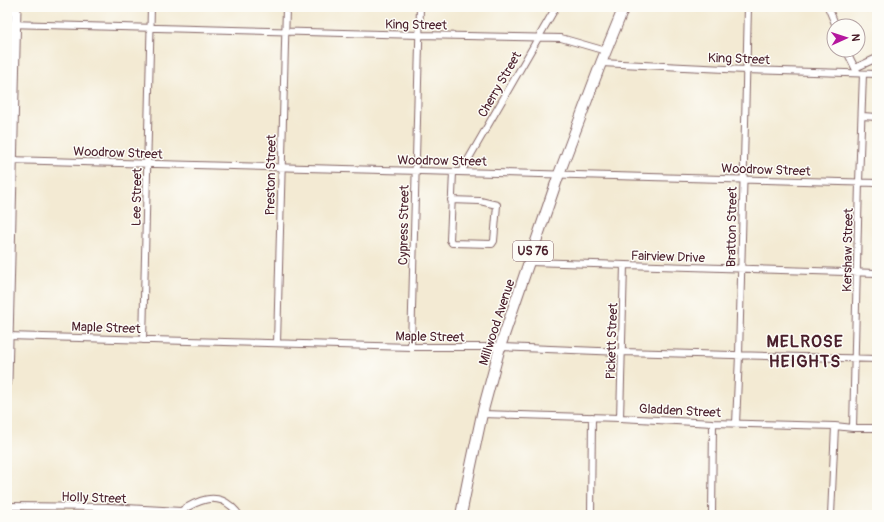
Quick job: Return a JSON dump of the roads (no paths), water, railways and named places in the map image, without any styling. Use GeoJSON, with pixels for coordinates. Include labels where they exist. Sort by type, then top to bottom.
{"type":"FeatureCollection","features":[{"type":"Feature","properties":{"kind":"main road"},"geometry":{"type":"LineString","coordinates":[[7,381],[11,25],[16,7]]}},
{"type":"Feature","properties":{"kind":"main road","name":"Millwood Avenue"},"geometry":{"type":"LineString","coordinates":[[461,515],[482,414],[500,348],[559,174],[624,7]]}},
{"type":"Feature","properties":{"kind":"street","name":"Lee Street"},"geometry":{"type":"LineString","coordinates":[[143,340],[151,7]]}},
{"type":"Feature","properties":{"kind":"street","name":"Preston Street"},"geometry":{"type":"LineString","coordinates":[[277,343],[286,7]]}},
{"type":"Feature","properties":{"kind":"street","name":"Cypress Street"},"geometry":{"type":"LineString","coordinates":[[411,347],[420,7]]}},
{"type":"Feature","properties":{"kind":"street","name":"Cherry Street"},"geometry":{"type":"LineString","coordinates":[[461,172],[556,7]]}},
{"type":"Feature","properties":{"kind":"street","name":"Bratton Street"},"geometry":{"type":"LineString","coordinates":[[736,424],[748,7]]}},
{"type":"Feature","properties":{"kind":"street"},"geometry":{"type":"LineString","coordinates":[[828,7],[833,18]]}},
{"type":"Feature","properties":{"kind":"street"},"geometry":{"type":"LineString","coordinates":[[875,7],[877,12]]}},
{"type":"Feature","properties":{"kind":"street","name":"King Street"},"geometry":{"type":"LineString","coordinates":[[11,25],[539,37],[561,38],[606,51]]}},
{"type":"Feature","properties":{"kind":"street"},"geometry":{"type":"LineString","coordinates":[[851,58],[859,72],[877,58]]}},
{"type":"Feature","properties":{"kind":"street","name":"King Street"},"geometry":{"type":"LineString","coordinates":[[601,63],[746,70],[859,72],[877,74]]}},
{"type":"Feature","properties":{"kind":"street","name":"Kershaw Street"},"geometry":{"type":"LineString","coordinates":[[853,428],[862,116],[859,72]]}},
{"type":"Feature","properties":{"kind":"street"},"geometry":{"type":"LineString","coordinates":[[862,116],[877,117]]}},
{"type":"Feature","properties":{"kind":"street","name":"Woodrow Street"},"geometry":{"type":"LineString","coordinates":[[10,160],[877,183]]}},
{"type":"Feature","properties":{"kind":"street"},"geometry":{"type":"LineString","coordinates":[[451,200],[480,201],[497,205],[494,241],[492,244],[452,243],[450,240],[451,200],[453,172]]}},
{"type":"Feature","properties":{"kind":"street","name":"Fairview Drive"},"geometry":{"type":"LineString","coordinates":[[530,262],[877,273]]}},
{"type":"Feature","properties":{"kind":"street","name":"Pickett Street"},"geometry":{"type":"LineString","coordinates":[[620,418],[624,265]]}},
{"type":"Feature","properties":{"kind":"street","name":"Maple Street"},"geometry":{"type":"LineString","coordinates":[[8,336],[877,359]]}},
{"type":"Feature","properties":{"kind":"street","name":"Gladden Street"},"geometry":{"type":"LineString","coordinates":[[482,414],[877,428]]}},
{"type":"Feature","properties":{"kind":"street"},"geometry":{"type":"LineString","coordinates":[[591,515],[592,417]]}},
{"type":"Feature","properties":{"kind":"street"},"geometry":{"type":"LineString","coordinates":[[712,515],[713,423]]}},
{"type":"Feature","properties":{"kind":"street"},"geometry":{"type":"LineString","coordinates":[[831,515],[834,426]]}},
{"type":"Feature","properties":{"kind":"street"},"geometry":{"type":"LineString","coordinates":[[181,513],[198,501],[217,499],[228,503],[240,515]]}},
{"type":"Feature","properties":{"kind":"street","name":"Holly Street"},"geometry":{"type":"LineString","coordinates":[[7,506],[107,507],[181,513]]}},
{"type":"Feature","properties":{"kind":"district","name":"MELROSE HEIGHTS"},"geometry":{"type":"Point","coordinates":[805,351]}}]}
